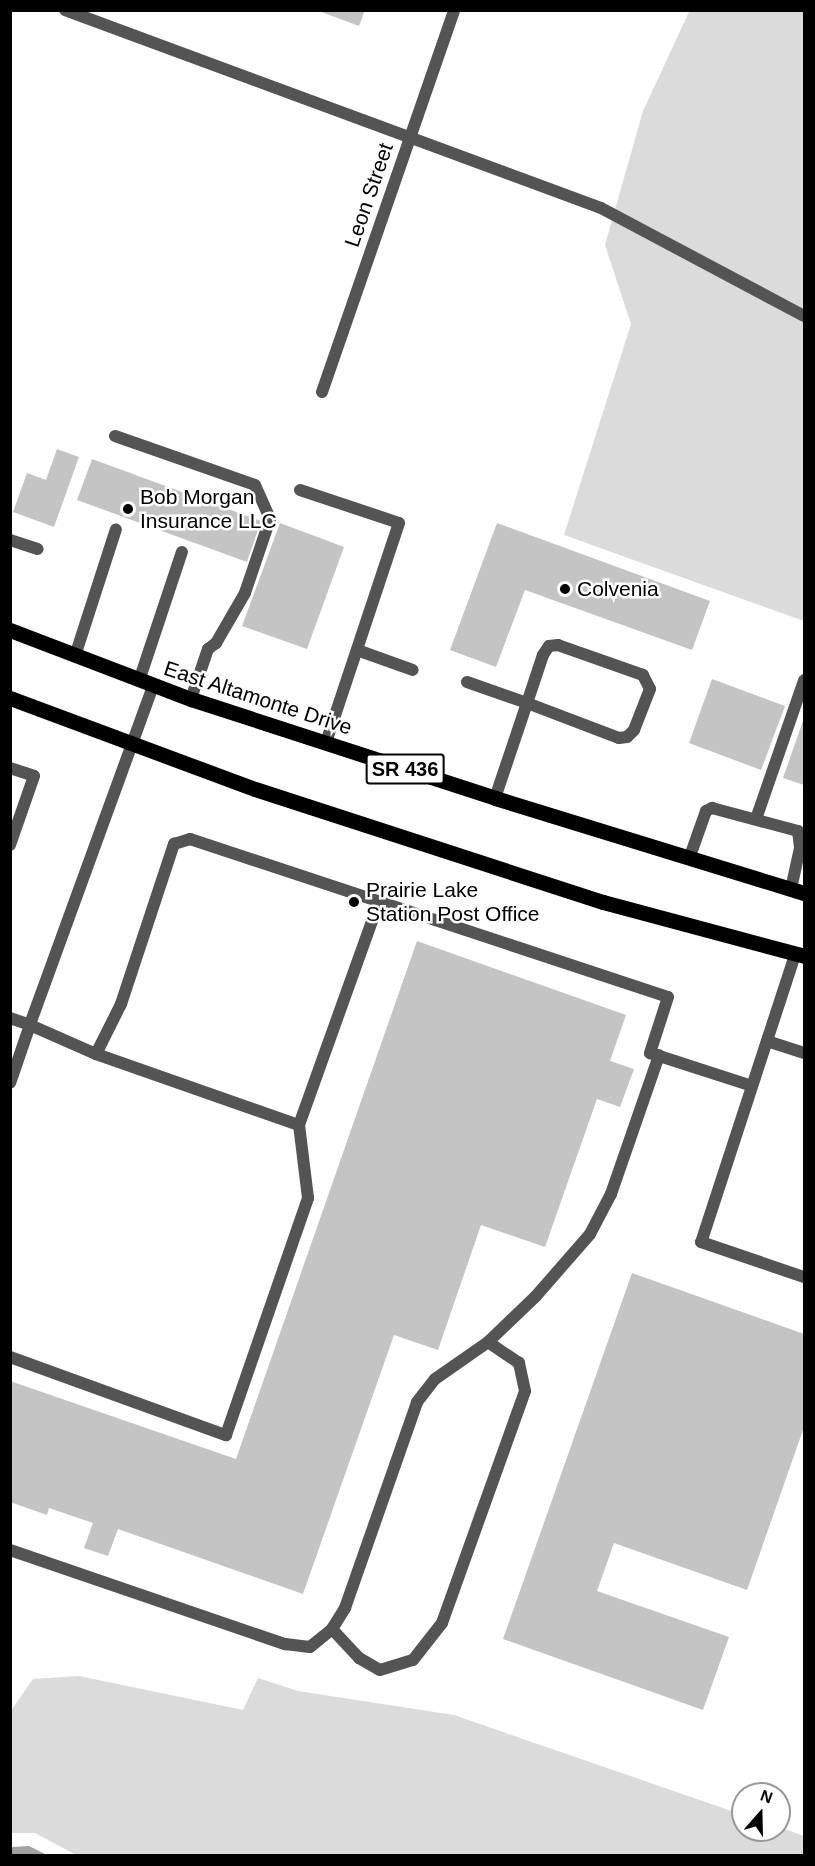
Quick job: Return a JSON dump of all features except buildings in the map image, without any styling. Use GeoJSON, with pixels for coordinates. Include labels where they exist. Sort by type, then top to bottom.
{"type":"FeatureCollection","features":[{"type":"Feature","properties":{"kind":"main road","name":"East Altamonte Drive"},"geometry":{"type":"LineString","coordinates":[[10,630],[191,699],[495,798],[797,891]]}},
{"type":"Feature","properties":{"kind":"main road"},"geometry":{"type":"LineString","coordinates":[[10,698],[255,789],[603,902],[800,955]]}},
{"type":"Feature","properties":{"kind":"street"},"geometry":{"type":"LineString","coordinates":[[65,10],[601,208],[804,316]]}},
{"type":"Feature","properties":{"kind":"street","name":"Leon Street"},"geometry":{"type":"LineString","coordinates":[[322,392],[454,10]]}},
{"type":"Feature","properties":{"kind":"street"},"geometry":{"type":"LineString","coordinates":[[115,436],[255,485],[270,519],[244,593],[216,643],[208,649],[191,699]]}},
{"type":"Feature","properties":{"kind":"street"},"geometry":{"type":"LineString","coordinates":[[300,490],[399,523],[326,743]]}},
{"type":"Feature","properties":{"kind":"street"},"geometry":{"type":"LineString","coordinates":[[75,656],[116,529]]}},
{"type":"Feature","properties":{"kind":"street"},"geometry":{"type":"LineString","coordinates":[[10,540],[38,549]]}},
{"type":"Feature","properties":{"kind":"street"},"geometry":{"type":"LineString","coordinates":[[10,1083],[132,744],[146,683],[182,552]]}},
{"type":"Feature","properties":{"kind":"street"},"geometry":{"type":"LineString","coordinates":[[467,682],[527,703],[609,735],[627,737],[634,730],[650,689],[643,675],[558,645],[549,646],[527,703],[495,798]]}},
{"type":"Feature","properties":{"kind":"street"},"geometry":{"type":"LineString","coordinates":[[357,650],[413,670]]}},
{"type":"Feature","properties":{"kind":"street"},"geometry":{"type":"LineString","coordinates":[[756,819],[804,680]]}},
{"type":"Feature","properties":{"kind":"street"},"geometry":{"type":"LineString","coordinates":[[10,768],[34,776],[10,845]]}},
{"type":"Feature","properties":{"kind":"street"},"geometry":{"type":"LineString","coordinates":[[689,859],[706,811],[719,808],[798,831],[801,836],[797,891]]}},
{"type":"Feature","properties":{"kind":"street"},"geometry":{"type":"LineString","coordinates":[[96,1054],[121,1004],[174,844],[190,839],[668,997],[650,1053],[752,1086]]}},
{"type":"Feature","properties":{"kind":"street"},"geometry":{"type":"LineString","coordinates":[[10,1357],[226,1435],[308,1198],[299,1125],[379,901]]}},
{"type":"Feature","properties":{"kind":"street"},"geometry":{"type":"LineString","coordinates":[[800,955],[767,1041],[700,1242],[804,1277]]}},
{"type":"Feature","properties":{"kind":"street"},"geometry":{"type":"LineString","coordinates":[[10,1018],[96,1054],[299,1125]]}},
{"type":"Feature","properties":{"kind":"street"},"geometry":{"type":"LineString","coordinates":[[767,1041],[804,1053]]}},
{"type":"Feature","properties":{"kind":"street"},"geometry":{"type":"LineString","coordinates":[[10,1550],[285,1644],[310,1647],[332,1629],[345,1608],[417,1402],[435,1379],[488,1342],[567,1264],[590,1234],[611,1194],[659,1055]]}},
{"type":"Feature","properties":{"kind":"street"},"geometry":{"type":"LineString","coordinates":[[332,1629],[359,1658],[381,1670],[413,1660],[442,1623],[525,1391],[519,1363],[488,1342]]}},
{"type":"Feature","properties":{"kind":"shaded area"},"geometry":{"type":"Polygon","coordinates":[[[804,11],[804,621],[564,535],[631,324],[605,245],[643,111],[689,12],[804,11]]]}},
{"type":"Feature","properties":{"kind":"shaded area"},"geometry":{"type":"Polygon","coordinates":[[[79,1676],[243,1710],[258,1678],[298,1691],[454,1715],[731,1811],[731,1842],[791,1842],[791,1831],[804,1836],[804,1855],[76,1855],[35,1833],[11,1833],[10,1712],[33,1679],[79,1676]]]}},
{"type":"Feature","properties":{"kind":"shaded area"},"geometry":{"type":"Polygon","coordinates":[[[29,1846],[47,1855],[11,1855],[11,1847],[29,1846]]]}},
{"type":"Feature","properties":{"kind":"place","name":"Bob Morgan Insurance LLC"},"geometry":{"type":"Point","coordinates":[128,509]}},
{"type":"Feature","properties":{"kind":"place","name":"Colvenia"},"geometry":{"type":"Point","coordinates":[565,589]}},
{"type":"Feature","properties":{"kind":"place","name":"Prairie Lake Station Post Office"},"geometry":{"type":"Point","coordinates":[354,902]}}]}
